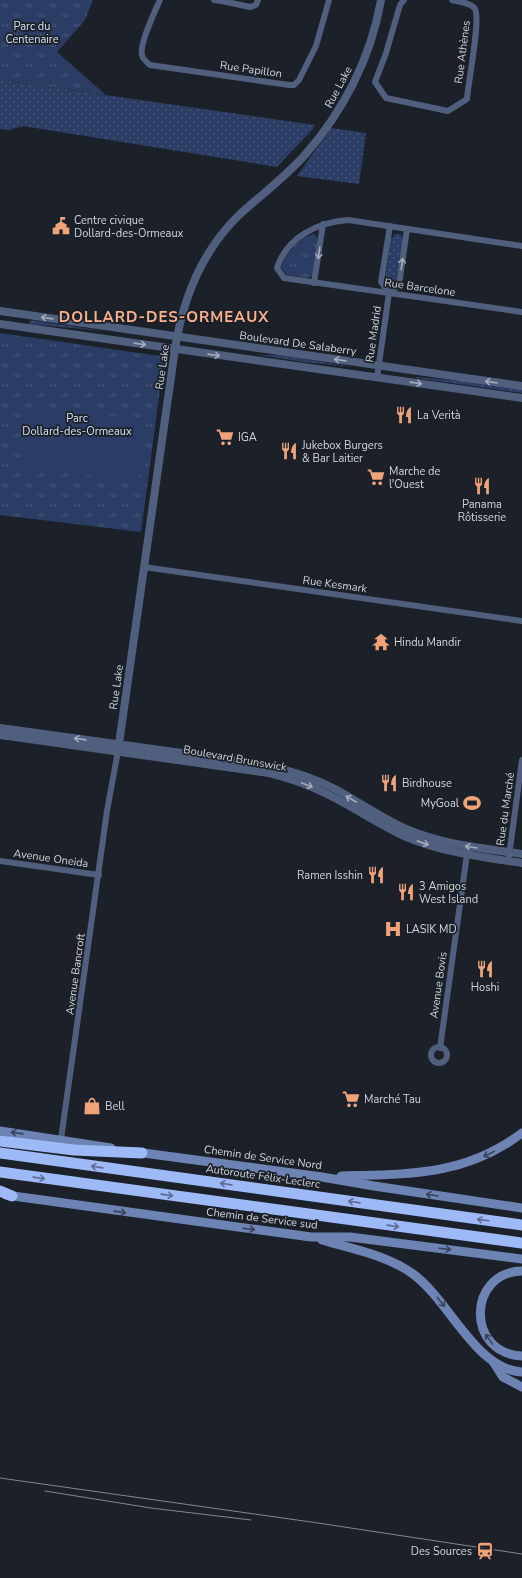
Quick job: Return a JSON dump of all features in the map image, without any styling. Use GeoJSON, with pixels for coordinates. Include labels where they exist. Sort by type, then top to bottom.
{"type":"FeatureCollection","features":[{"type":"Feature","properties":{"kind":"highway"},"geometry":{"type":"LineString","coordinates":[[0,1141],[74,1150],[142,1153]]}},
{"type":"Feature","properties":{"kind":"highway","name":"Autoroute Félix-Leclerc"},"geometry":{"type":"LineString","coordinates":[[0,1153],[522,1225]]}},
{"type":"Feature","properties":{"kind":"highway"},"geometry":{"type":"LineString","coordinates":[[0,1172],[522,1243]]}},
{"type":"Feature","properties":{"kind":"highway"},"geometry":{"type":"LineString","coordinates":[[0,1191],[12,1196]]}},
{"type":"Feature","properties":{"kind":"main road","name":"Chemin de Service Nord"},"geometry":{"type":"LineString","coordinates":[[0,1131],[61,1139],[142,1153],[322,1177],[522,1208]]}},
{"type":"Feature","properties":{"kind":"main road"},"geometry":{"type":"LineString","coordinates":[[322,1177],[413,1173],[450,1168],[487,1155],[522,1133]]}},
{"type":"Feature","properties":{"kind":"main road","name":"Chemin de Service sud"},"geometry":{"type":"LineString","coordinates":[[0,1195],[311,1237],[350,1237],[522,1259]]}},
{"type":"Feature","properties":{"kind":"main road"},"geometry":{"type":"LineString","coordinates":[[311,1237],[384,1258],[407,1269],[430,1289],[481,1352],[494,1363],[508,1370],[522,1372]]}},
{"type":"Feature","properties":{"kind":"main road"},"geometry":{"type":"LineString","coordinates":[[522,1272],[507,1274],[491,1285],[482,1301],[480,1318],[486,1336],[494,1346],[504,1352],[522,1356]]}},
{"type":"Feature","properties":{"kind":"main road"},"geometry":{"type":"LineString","coordinates":[[494,1363],[503,1377],[522,1387]]}},
{"type":"Feature","properties":{"kind":"street","name":"Rue Papillon"},"geometry":{"type":"LineString","coordinates":[[160,0],[142,46],[142,55],[145,61],[150,64],[294,85],[299,80],[316,46],[329,0]]}},
{"type":"Feature","properties":{"kind":"street"},"geometry":{"type":"LineString","coordinates":[[214,0],[250,7],[256,6],[258,0]]}},
{"type":"Feature","properties":{"kind":"street","name":"Rue Lake"},"geometry":{"type":"LineString","coordinates":[[118,748],[175,349],[184,307],[202,264],[218,239],[240,214],[299,161],[320,136],[338,110],[353,84],[363,61],[374,29],[381,0]]}},
{"type":"Feature","properties":{"kind":"street","name":"Rue Athènes"},"geometry":{"type":"LineString","coordinates":[[404,0],[400,5],[386,53],[375,82],[386,98],[448,111],[466,99],[476,36],[477,14],[475,8],[470,5],[452,0]]}},
{"type":"Feature","properties":{"kind":"street","name":"Rue Barcelone"},"geometry":{"type":"LineString","coordinates":[[522,246],[348,220],[323,224],[297,238],[286,249],[277,268],[284,278],[522,312]]}},
{"type":"Feature","properties":{"kind":"street"},"geometry":{"type":"LineString","coordinates":[[314,282],[323,224]]}},
{"type":"Feature","properties":{"kind":"street","name":"Rue Madrid"},"geometry":{"type":"LineString","coordinates":[[389,293],[381,282],[390,226]]}},
{"type":"Feature","properties":{"kind":"street","name":"Rue Madrid"},"geometry":{"type":"LineString","coordinates":[[377,378],[389,293],[399,285],[407,229]]}},
{"type":"Feature","properties":{"kind":"street","name":"Boulevard De Salaberry"},"geometry":{"type":"LineString","coordinates":[[0,311],[522,386]]}},
{"type":"Feature","properties":{"kind":"street"},"geometry":{"type":"LineString","coordinates":[[0,324],[522,398]]}},
{"type":"Feature","properties":{"kind":"street","name":"Rue Kesmark"},"geometry":{"type":"LineString","coordinates":[[144,567],[522,621]]}},
{"type":"Feature","properties":{"kind":"street","name":"Boulevard Brunswick"},"geometry":{"type":"LineString","coordinates":[[0,728],[251,770],[286,778],[327,794],[382,825],[405,836],[432,846],[467,854],[509,856],[522,854]]}},
{"type":"Feature","properties":{"kind":"street","name":"Boulevard Brunswick"},"geometry":{"type":"LineString","coordinates":[[0,735],[247,762],[290,771],[331,788],[395,824],[417,834],[455,845],[509,856],[522,863]]}},
{"type":"Feature","properties":{"kind":"street","name":"Avenue Bancroft"},"geometry":{"type":"LineString","coordinates":[[61,1139],[107,811],[118,748]]}},
{"type":"Feature","properties":{"kind":"street","name":"Rue du Marché"},"geometry":{"type":"LineString","coordinates":[[509,856],[522,760]]}},
{"type":"Feature","properties":{"kind":"street","name":"Avenue Bovis"},"geometry":{"type":"LineString","coordinates":[[440,1048],[467,854]]}},
{"type":"Feature","properties":{"kind":"street","name":"Avenue Oneida"},"geometry":{"type":"LineString","coordinates":[[0,861],[98,875]]}},
{"type":"Feature","properties":{"kind":"green space","name":"Parc du Centenaire"},"geometry":{"type":"Polygon","coordinates":[[[0,0],[93,0],[85,20],[57,52],[106,95],[0,80],[0,0]]]}},
{"type":"Feature","properties":{"kind":"green space"},"geometry":{"type":"Polygon","coordinates":[[[0,80],[315,125],[277,167],[23,126],[9,130],[0,129],[0,80]]]}},
{"type":"Feature","properties":{"kind":"green space"},"geometry":{"type":"Polygon","coordinates":[[[331,128],[366,133],[359,184],[297,176],[331,128]]]}},
{"type":"Feature","properties":{"kind":"green space"},"geometry":{"type":"Polygon","coordinates":[[[314,234],[318,242],[313,276],[308,278],[287,275],[281,267],[286,256],[303,238],[314,234]]]}},
{"type":"Feature","properties":{"kind":"green space"},"geometry":{"type":"Polygon","coordinates":[[[395,234],[400,234],[403,238],[396,282],[390,285],[385,282],[391,239],[395,234]]]}},
{"type":"Feature","properties":{"kind":"green space"},"geometry":{"type":"Polygon","coordinates":[[[30,320],[104,331],[29,324],[30,320]]]}},
{"type":"Feature","properties":{"kind":"green space","name":"Parc Dollard-des-Ormeaux"},"geometry":{"type":"Polygon","coordinates":[[[0,333],[160,356],[164,360],[141,532],[0,515],[0,333]]]}},
{"type":"Feature","properties":{"kind":"green space"},"geometry":{"type":"Polygon","coordinates":[[[259,355],[281,355],[353,367],[304,362],[259,355]]]}},
{"type":"Feature","properties":{"kind":"green space"},"geometry":{"type":"Polygon","coordinates":[[[416,378],[522,389],[522,393],[416,378]]]}},
{"type":"Feature","properties":{"kind":"green space"},"geometry":{"type":"Polygon","coordinates":[[[32,405],[146,421],[138,482],[23,467],[32,405]]]}},
{"type":"Feature","properties":{"kind":"tram line"},"geometry":{"type":"LineString","coordinates":[[0,1478],[318,1523],[522,1554]]}},
{"type":"Feature","properties":{"kind":"tram line"},"geometry":{"type":"LineString","coordinates":[[45,1491],[151,1508],[251,1520]]}},
{"type":"Feature","properties":{"kind":"place","name":"Centre civique Dollard-des-Ormeaux"},"geometry":{"type":"Point","coordinates":[61,226]}},
{"type":"Feature","properties":{"kind":"place","name":"La Verità"},"geometry":{"type":"Point","coordinates":[404,415]}},
{"type":"Feature","properties":{"kind":"place","name":"IGA"},"geometry":{"type":"Point","coordinates":[225,437]}},
{"type":"Feature","properties":{"kind":"place","name":"Jukebox Burgers & Bar Laitier"},"geometry":{"type":"Point","coordinates":[289,451]}},
{"type":"Feature","properties":{"kind":"place","name":"Marche de l'Ouest"},"geometry":{"type":"Point","coordinates":[376,477]}},
{"type":"Feature","properties":{"kind":"place","name":"Panama Rôtisserie"},"geometry":{"type":"Point","coordinates":[482,486]}},
{"type":"Feature","properties":{"kind":"place","name":"Hindu Mandir"},"geometry":{"type":"Point","coordinates":[381,642]}},
{"type":"Feature","properties":{"kind":"place","name":"Birdhouse"},"geometry":{"type":"Point","coordinates":[389,783]}},
{"type":"Feature","properties":{"kind":"place","name":"MyGoal"},"geometry":{"type":"Point","coordinates":[472,803]}},
{"type":"Feature","properties":{"kind":"place","name":"Ramen Isshin"},"geometry":{"type":"Point","coordinates":[376,875]}},
{"type":"Feature","properties":{"kind":"place","name":"3 Amigos West Island"},"geometry":{"type":"Point","coordinates":[406,892]}},
{"type":"Feature","properties":{"kind":"place","name":"LASIK MD"},"geometry":{"type":"Point","coordinates":[393,929]}},
{"type":"Feature","properties":{"kind":"place","name":"Hoshi"},"geometry":{"type":"Point","coordinates":[485,969]}},
{"type":"Feature","properties":{"kind":"place","name":"Marché Tau"},"geometry":{"type":"Point","coordinates":[351,1099]}},
{"type":"Feature","properties":{"kind":"place","name":"Bell"},"geometry":{"type":"Point","coordinates":[92,1106]}},
{"type":"Feature","properties":{"kind":"place","name":"Des Sources"},"geometry":{"type":"Point","coordinates":[485,1551]}},
{"type":"Feature","properties":{"kind":"district","name":"DOLLARD-DES-ORMEAUX"},"geometry":{"type":"Point","coordinates":[164,317]}}]}
